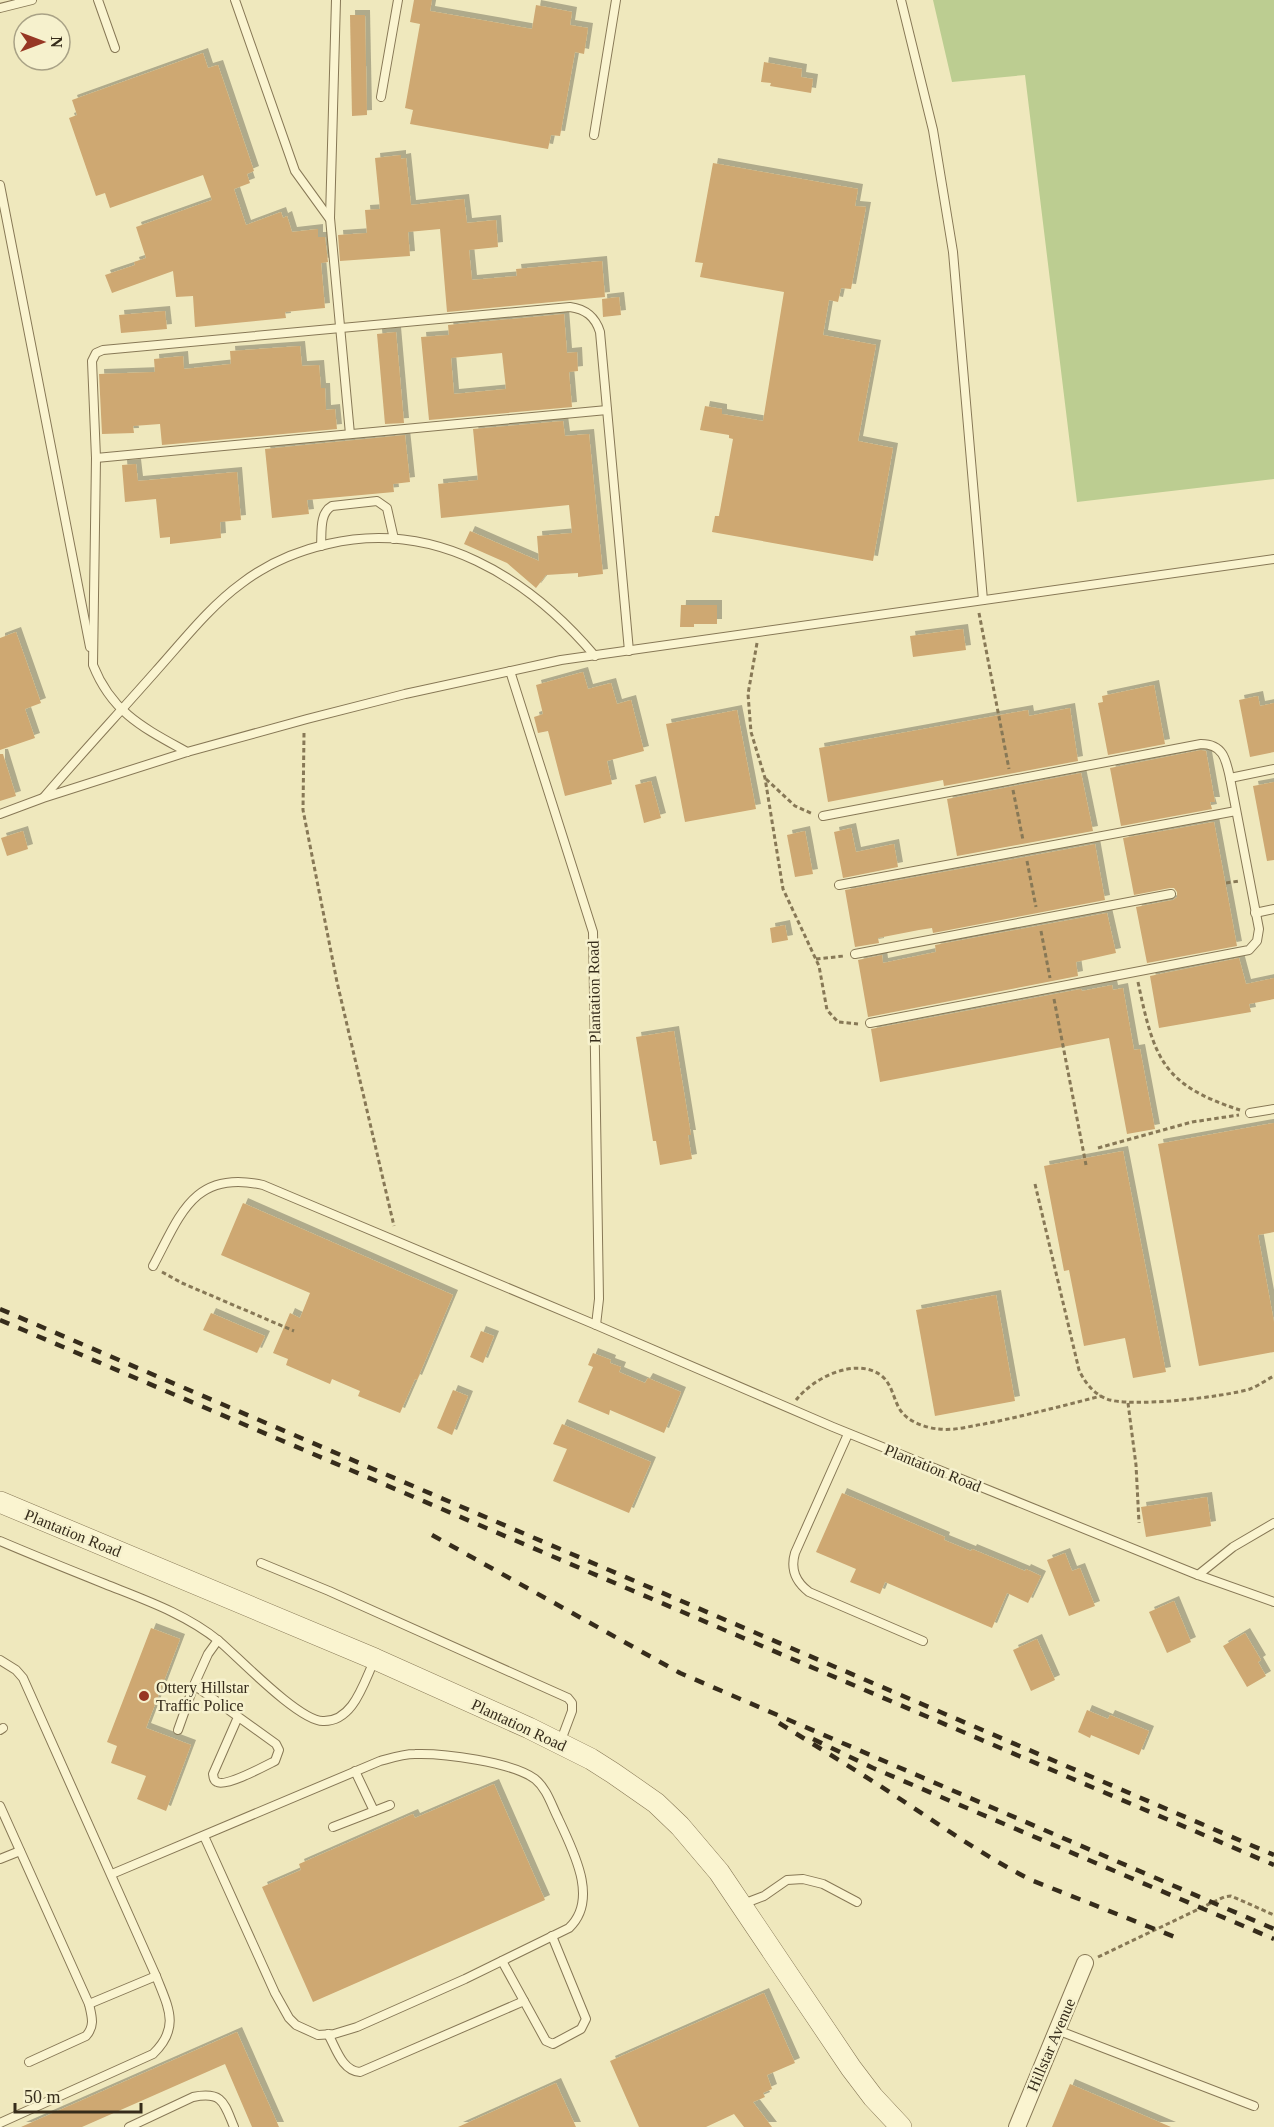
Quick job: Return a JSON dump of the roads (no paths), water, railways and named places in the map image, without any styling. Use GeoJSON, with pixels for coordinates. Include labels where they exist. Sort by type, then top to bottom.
{"type":"FeatureCollection","features":[{"type":"Feature","properties":{"kind":"street","name":"Plantation Road"},"geometry":{"type":"LineString","coordinates":[[0,1502],[375,1659],[591,1759],[656,1803],[700,1850],[742,1905],[851,2068],[900,2127]]}},
{"type":"Feature","properties":{"kind":"street","name":"Hillstar Avenue"},"geometry":{"type":"LineString","coordinates":[[1017,2127],[1085,1963]]}},
{"type":"Feature","properties":{"kind":"lane"},"geometry":{"type":"LineString","coordinates":[[0,8],[32,0]]}},
{"type":"Feature","properties":{"kind":"lane"},"geometry":{"type":"LineString","coordinates":[[98,0],[116,48]]}},
{"type":"Feature","properties":{"kind":"lane"},"geometry":{"type":"LineString","coordinates":[[235,0],[295,171],[330,218]]}},
{"type":"Feature","properties":{"kind":"lane"},"geometry":{"type":"LineString","coordinates":[[336,0],[330,218],[350,434]]}},
{"type":"Feature","properties":{"kind":"lane"},"geometry":{"type":"LineString","coordinates":[[381,97],[398,0]]}},
{"type":"Feature","properties":{"kind":"lane"},"geometry":{"type":"LineString","coordinates":[[594,135],[616,0]]}},
{"type":"Feature","properties":{"kind":"lane"},"geometry":{"type":"LineString","coordinates":[[901,0],[933,130],[953,252],[980,601]]}},
{"type":"Feature","properties":{"kind":"lane"},"geometry":{"type":"LineString","coordinates":[[0,185],[93,665],[101,684],[133,721],[187,752]]}},
{"type":"Feature","properties":{"kind":"lane"},"geometry":{"type":"LineString","coordinates":[[93,665],[96,458],[92,361],[99,351],[570,307],[591,315],[600,332],[629,651]]}},
{"type":"Feature","properties":{"kind":"lane"},"geometry":{"type":"LineString","coordinates":[[96,458],[607,410]]}},
{"type":"Feature","properties":{"kind":"lane"},"geometry":{"type":"LineString","coordinates":[[321,546],[324,514],[327,509],[332,506],[377,501],[387,508],[394,539]]}},
{"type":"Feature","properties":{"kind":"lane"},"geometry":{"type":"LineString","coordinates":[[43,798],[223,598],[263,569],[285,558],[321,546],[357,539],[394,539],[431,544],[477,560],[499,572],[570,627],[595,656]]}},
{"type":"Feature","properties":{"kind":"lane"},"geometry":{"type":"LineString","coordinates":[[0,814],[187,752],[405,694],[510,671],[629,651],[1274,559]]}},
{"type":"Feature","properties":{"kind":"lane","name":"Plantation Road"},"geometry":{"type":"LineString","coordinates":[[510,671],[593,932],[599,1299],[596,1325]]}},
{"type":"Feature","properties":{"kind":"lane"},"geometry":{"type":"LineString","coordinates":[[823,816],[1207,744],[1223,753],[1230,777],[1259,933],[1257,941],[1250,950],[870,1023]]}},
{"type":"Feature","properties":{"kind":"lane"},"geometry":{"type":"LineString","coordinates":[[1230,777],[1274,769]]}},
{"type":"Feature","properties":{"kind":"lane"},"geometry":{"type":"LineString","coordinates":[[839,885],[1236,811]]}},
{"type":"Feature","properties":{"kind":"lane"},"geometry":{"type":"LineString","coordinates":[[855,954],[1172,894]]}},
{"type":"Feature","properties":{"kind":"lane"},"geometry":{"type":"LineString","coordinates":[[1255,913],[1274,909]]}},
{"type":"Feature","properties":{"kind":"lane"},"geometry":{"type":"LineString","coordinates":[[1250,1113],[1274,1109]]}},
{"type":"Feature","properties":{"kind":"lane","name":"Plantation Road"},"geometry":{"type":"LineString","coordinates":[[153,1266],[188,1203],[208,1188],[229,1182],[262,1185],[848,1434],[1198,1575],[1274,1602]]}},
{"type":"Feature","properties":{"kind":"lane"},"geometry":{"type":"LineString","coordinates":[[848,1434],[795,1553],[793,1568],[795,1575],[803,1588],[809,1592],[922,1641]]}},
{"type":"Feature","properties":{"kind":"lane"},"geometry":{"type":"LineString","coordinates":[[1198,1575],[1233,1547],[1274,1523]]}},
{"type":"Feature","properties":{"kind":"lane"},"geometry":{"type":"LineString","coordinates":[[0,1541],[169,1610],[218,1640],[262,1681],[310,1717],[322,1721],[336,1718],[351,1708],[375,1659]]}},
{"type":"Feature","properties":{"kind":"lane"},"geometry":{"type":"LineString","coordinates":[[261,1563],[568,1698],[573,1705],[572,1711],[560,1744]]}},
{"type":"Feature","properties":{"kind":"lane"},"geometry":{"type":"LineString","coordinates":[[178,1730],[194,1685],[208,1654],[218,1640]]}},
{"type":"Feature","properties":{"kind":"lane"},"geometry":{"type":"LineString","coordinates":[[0,1660],[16,1670],[23,1678],[156,1976],[168,2006],[170,2019],[167,2038],[153,2054],[0,2123]]}},
{"type":"Feature","properties":{"kind":"lane"},"geometry":{"type":"LineString","coordinates":[[194,1685],[276,1744],[279,1750],[275,1761],[228,1782],[218,1783],[214,1780],[213,1774],[238,1717]]}},
{"type":"Feature","properties":{"kind":"lane"},"geometry":{"type":"LineString","coordinates":[[112,1874],[388,1758],[416,1754],[503,1765],[535,1779],[546,1792],[573,1850],[583,1888],[582,1903],[576,1922],[569,1928],[357,2027],[318,2035],[296,2025],[289,2018],[275,1993],[204,1836]]}},
{"type":"Feature","properties":{"kind":"lane"},"geometry":{"type":"LineString","coordinates":[[355,1772],[374,1811]]}},
{"type":"Feature","properties":{"kind":"lane"},"geometry":{"type":"LineString","coordinates":[[333,1827],[390,1805]]}},
{"type":"Feature","properties":{"kind":"lane"},"geometry":{"type":"LineString","coordinates":[[0,1806],[89,2004],[93,2024],[86,2036],[29,2062]]}},
{"type":"Feature","properties":{"kind":"lane"},"geometry":{"type":"LineString","coordinates":[[0,1859],[20,1851]]}},
{"type":"Feature","properties":{"kind":"lane"},"geometry":{"type":"LineString","coordinates":[[742,1905],[764,1896],[787,1880],[824,1884],[857,1902]]}},
{"type":"Feature","properties":{"kind":"lane"},"geometry":{"type":"LineString","coordinates":[[502,1961],[549,2044],[553,2044],[581,2029],[585,2023],[585,2014],[552,1936]]}},
{"type":"Feature","properties":{"kind":"lane"},"geometry":{"type":"LineString","coordinates":[[89,2004],[156,1976]]}},
{"type":"Feature","properties":{"kind":"lane"},"geometry":{"type":"LineString","coordinates":[[328,2034],[346,2067],[360,2072],[524,2001]]}},
{"type":"Feature","properties":{"kind":"lane"},"geometry":{"type":"LineString","coordinates":[[1057,2030],[1254,2106]]}},
{"type":"Feature","properties":{"kind":"lane"},"geometry":{"type":"LineString","coordinates":[[129,2127],[202,2095],[218,2097],[224,2102],[234,2127]]}},
{"type":"Feature","properties":{"kind":"railway"},"geometry":{"type":"LineString","coordinates":[[0,1309],[1274,1855]]}},
{"type":"Feature","properties":{"kind":"railway"},"geometry":{"type":"LineString","coordinates":[[0,1320],[1274,1865]]}},
{"type":"Feature","properties":{"kind":"railway"},"geometry":{"type":"LineString","coordinates":[[432,1535],[680,1673],[1274,1929]]}},
{"type":"Feature","properties":{"kind":"railway"},"geometry":{"type":"LineString","coordinates":[[779,1723],[977,1849],[1031,1880],[1180,1939]]}},
{"type":"Feature","properties":{"kind":"railway"},"geometry":{"type":"LineString","coordinates":[[813,1739],[873,1768],[1274,1939]]}},
{"type":"Feature","properties":{"kind":"place","name":"Ottery Hillstar Traffic Police"},"geometry":{"type":"Point","coordinates":[144,1696]}}]}
